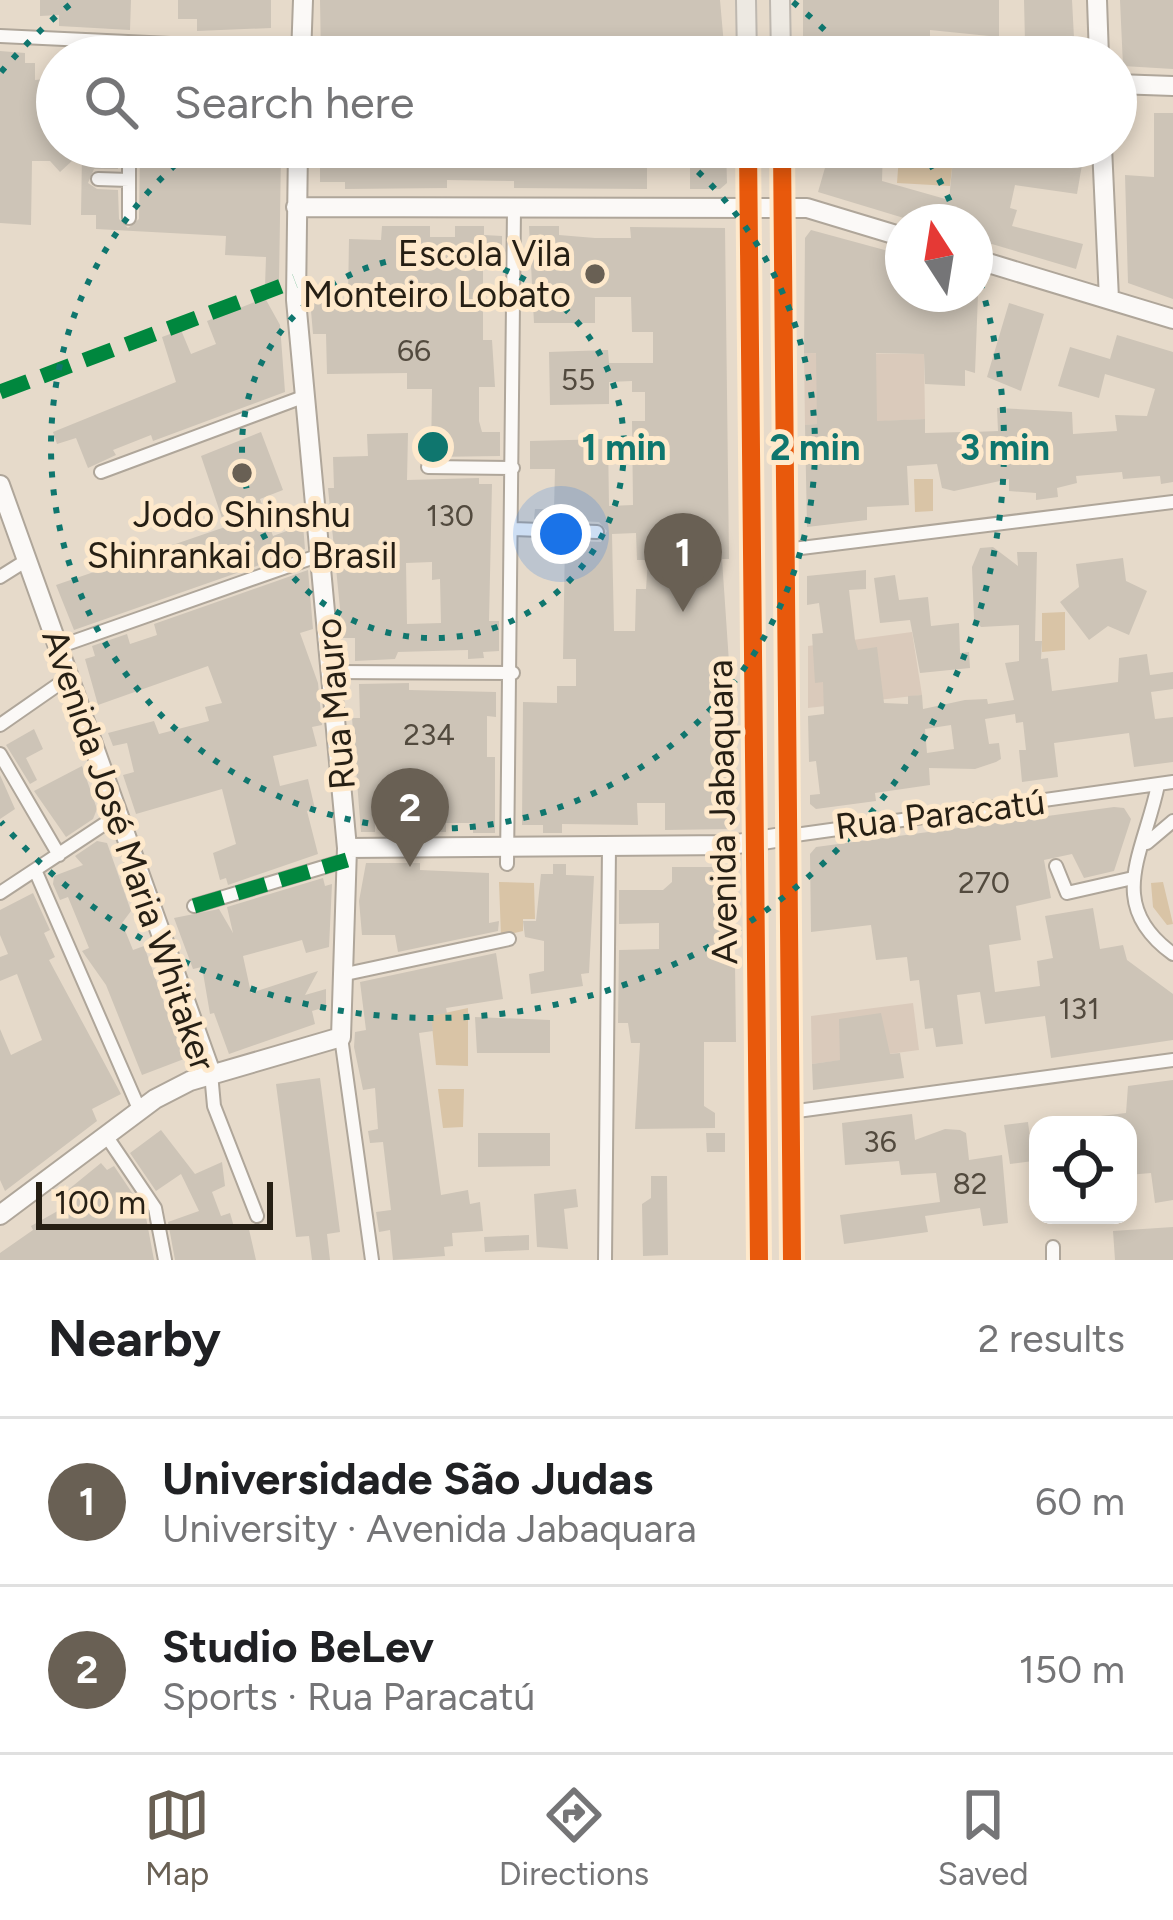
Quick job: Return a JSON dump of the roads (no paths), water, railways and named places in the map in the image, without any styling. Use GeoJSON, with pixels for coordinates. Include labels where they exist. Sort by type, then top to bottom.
{"type":"FeatureCollection","features":[{"type":"Feature","properties":{"kind":"main road"},"geometry":{"type":"LineString","coordinates":[[746,0],[747,36]]}},
{"type":"Feature","properties":{"kind":"main road"},"geometry":{"type":"LineString","coordinates":[[781,0],[781,36]]}},
{"type":"Feature","properties":{"kind":"main road","name":"Avenida Jabaquara"},"geometry":{"type":"LineString","coordinates":[[748,168],[759,1260]]}},
{"type":"Feature","properties":{"kind":"main road","name":"Avenida Jabaquara"},"geometry":{"type":"LineString","coordinates":[[782,168],[792,1260]]}},
{"type":"Feature","properties":{"kind":"street"},"geometry":{"type":"LineString","coordinates":[[301,36],[302,0]]}},
{"type":"Feature","properties":{"kind":"street"},"geometry":{"type":"LineString","coordinates":[[1097,0],[1098,36]]}},
{"type":"Feature","properties":{"kind":"street"},"geometry":{"type":"LineString","coordinates":[[0,36],[36,40]]}},
{"type":"Feature","properties":{"kind":"street"},"geometry":{"type":"LineString","coordinates":[[1137,85],[1173,86]]}},
{"type":"Feature","properties":{"kind":"street"},"geometry":{"type":"LineString","coordinates":[[129,168],[129,218]]}},
{"type":"Feature","properties":{"kind":"street","name":"Rua Mauro"},"geometry":{"type":"LineString","coordinates":[[297,168],[303,397],[334,672],[347,854],[339,975],[341,1037],[372,1260]]}},
{"type":"Feature","properties":{"kind":"street"},"geometry":{"type":"LineString","coordinates":[[1103,168],[1109,298]]}},
{"type":"Feature","properties":{"kind":"street"},"geometry":{"type":"LineString","coordinates":[[98,179],[129,180]]}},
{"type":"Feature","properties":{"kind":"street"},"geometry":{"type":"LineString","coordinates":[[296,207],[806,208],[885,232]]}},
{"type":"Feature","properties":{"kind":"street"},"geometry":{"type":"LineString","coordinates":[[507,856],[513,673],[514,208]]}},
{"type":"Feature","properties":{"kind":"street"},"geometry":{"type":"LineString","coordinates":[[993,264],[1173,319]]}},
{"type":"Feature","properties":{"kind":"street"},"geometry":{"type":"LineString","coordinates":[[101,472],[303,397]]}},
{"type":"Feature","properties":{"kind":"street"},"geometry":{"type":"LineString","coordinates":[[428,467],[514,468]]}},
{"type":"Feature","properties":{"kind":"street","name":"Avenida José Maria Whitaker"},"geometry":{"type":"LineString","coordinates":[[0,485],[211,1073],[214,1106],[256,1216]]}},
{"type":"Feature","properties":{"kind":"street"},"geometry":{"type":"LineString","coordinates":[[785,550],[1173,502]]}},
{"type":"Feature","properties":{"kind":"street"},"geometry":{"type":"LineString","coordinates":[[513,530],[597,532]]}},
{"type":"Feature","properties":{"kind":"street"},"geometry":{"type":"LineString","coordinates":[[58,647],[320,555]]}},
{"type":"Feature","properties":{"kind":"street"},"geometry":{"type":"LineString","coordinates":[[0,577],[27,560]]}},
{"type":"Feature","properties":{"kind":"street"},"geometry":{"type":"LineString","coordinates":[[334,672],[513,673]]}},
{"type":"Feature","properties":{"kind":"street"},"geometry":{"type":"LineString","coordinates":[[0,725],[69,677]]}},
{"type":"Feature","properties":{"kind":"street"},"geometry":{"type":"LineString","coordinates":[[0,754],[59,855]]}},
{"type":"Feature","properties":{"kind":"street"},"geometry":{"type":"LineString","coordinates":[[1166,784],[1133,878],[1138,922],[1173,954]]}},
{"type":"Feature","properties":{"kind":"street","name":"Rua Paracatú"},"geometry":{"type":"LineString","coordinates":[[347,854],[507,856],[755,843],[1166,784]]}},
{"type":"Feature","properties":{"kind":"street"},"geometry":{"type":"LineString","coordinates":[[0,893],[118,815]]}},
{"type":"Feature","properties":{"kind":"street"},"geometry":{"type":"LineString","coordinates":[[1146,844],[1173,820]]}},
{"type":"Feature","properties":{"kind":"street"},"geometry":{"type":"LineString","coordinates":[[605,1260],[609,848]]}},
{"type":"Feature","properties":{"kind":"street"},"geometry":{"type":"LineString","coordinates":[[194,906],[347,854]]}},
{"type":"Feature","properties":{"kind":"street"},"geometry":{"type":"LineString","coordinates":[[1056,866],[1067,893],[1133,878]]}},
{"type":"Feature","properties":{"kind":"street"},"geometry":{"type":"LineString","coordinates":[[34,870],[140,1111]]}},
{"type":"Feature","properties":{"kind":"street"},"geometry":{"type":"LineString","coordinates":[[339,975],[509,939]]}},
{"type":"Feature","properties":{"kind":"street"},"geometry":{"type":"LineString","coordinates":[[0,1215],[140,1111],[211,1073],[341,1037]]}},
{"type":"Feature","properties":{"kind":"street"},"geometry":{"type":"LineString","coordinates":[[790,1112],[1173,1060]]}},
{"type":"Feature","properties":{"kind":"street"},"geometry":{"type":"LineString","coordinates":[[107,1137],[155,1208],[165,1260]]}},
{"type":"Feature","properties":{"kind":"place","name":"Escola Vila Monteiro Lobato"},"geometry":{"type":"Point","coordinates":[595,274]}},
{"type":"Feature","properties":{"kind":"place","name":"Jodo Shinshu Shinrankai do Brasil"},"geometry":{"type":"Point","coordinates":[242,473]}},
{"type":"Feature","properties":{"kind":"place","name":"Universidade São Judas"},"geometry":{"type":"Point","coordinates":[683,612]}},
{"type":"Feature","properties":{"kind":"place","name":"Studio BeLev"},"geometry":{"type":"Point","coordinates":[410,867]}}]}
